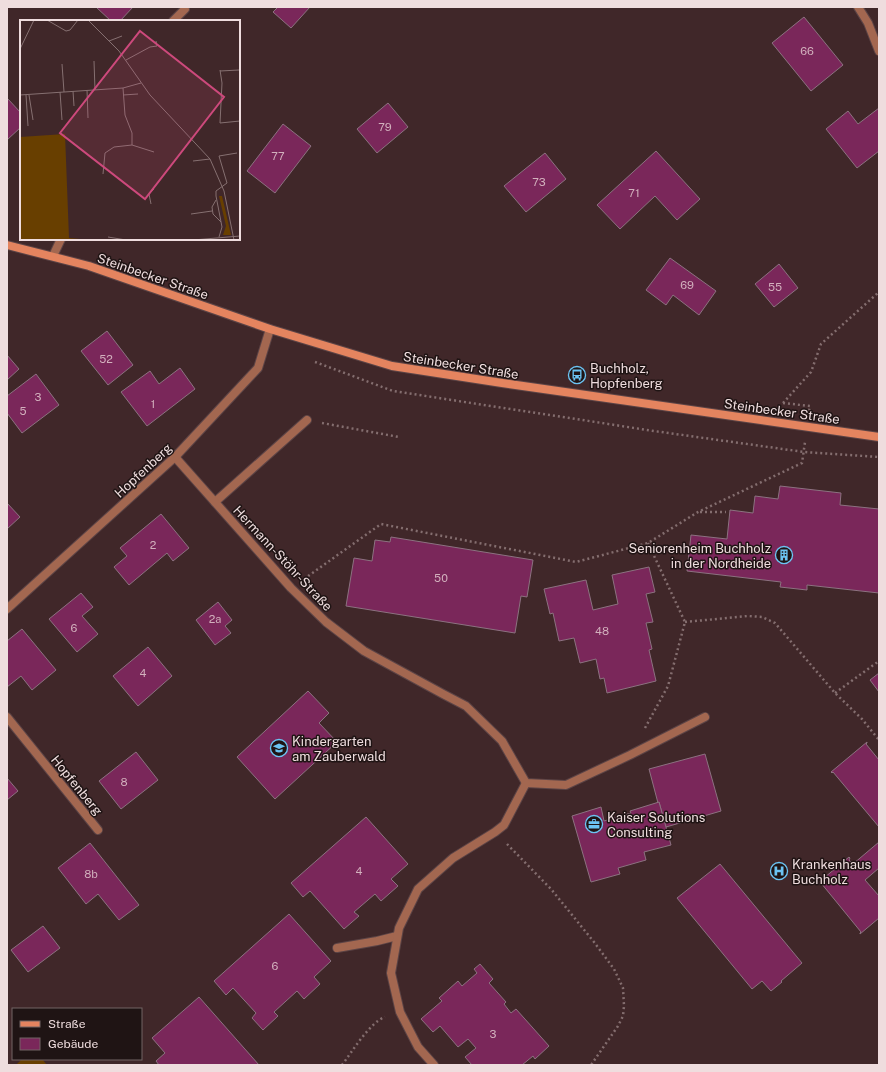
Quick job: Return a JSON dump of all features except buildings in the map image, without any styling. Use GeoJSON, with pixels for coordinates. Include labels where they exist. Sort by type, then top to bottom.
{"type":"FeatureCollection","features":[{"type":"Feature","properties":{"kind":"street"},"geometry":{"type":"LineString","coordinates":[[174,20],[185,8],[184,7]]}},
{"type":"Feature","properties":{"kind":"street"},"geometry":{"type":"LineString","coordinates":[[858,7],[868,23],[879,51]]}},
{"type":"Feature","properties":{"kind":"street"},"geometry":{"type":"LineString","coordinates":[[53,256],[61,240]]}},
{"type":"Feature","properties":{"kind":"street","name":"Steinbecker Straße"},"geometry":{"type":"LineString","coordinates":[[7,244],[89,266],[270,329],[392,366],[879,437]]}},
{"type":"Feature","properties":{"kind":"street","name":"Hopfenberg"},"geometry":{"type":"LineString","coordinates":[[7,609],[176,457],[258,368],[270,329]]}},
{"type":"Feature","properties":{"kind":"street"},"geometry":{"type":"LineString","coordinates":[[215,502],[307,420]]}},
{"type":"Feature","properties":{"kind":"street","name":"Hermann-Stöhr-Straße"},"geometry":{"type":"LineString","coordinates":[[176,457],[291,588],[326,622],[364,651],[466,706],[502,741],[526,783]]}},
{"type":"Feature","properties":{"kind":"street","name":"Hopfenberg"},"geometry":{"type":"LineString","coordinates":[[7,717],[98,830]]}},
{"type":"Feature","properties":{"kind":"street"},"geometry":{"type":"LineString","coordinates":[[434,1065],[418,1047],[400,1012],[391,973],[399,928],[418,889],[453,858],[504,825],[526,783],[566,785],[705,717]]}},
{"type":"Feature","properties":{"kind":"street"},"geometry":{"type":"LineString","coordinates":[[337,948],[397,936]]}},
{"type":"Feature","properties":{"kind":"path"},"geometry":{"type":"LineString","coordinates":[[291,588],[381,524],[576,562],[648,543],[698,512],[802,463],[810,406],[782,403],[811,372],[821,344],[879,292]]}},
{"type":"Feature","properties":{"kind":"path"},"geometry":{"type":"LineString","coordinates":[[307,420],[399,437]]}},
{"type":"Feature","properties":{"kind":"path"},"geometry":{"type":"LineString","coordinates":[[698,512],[726,512]]}},
{"type":"Feature","properties":{"kind":"path"},"geometry":{"type":"LineString","coordinates":[[630,755],[668,686],[685,622],[648,543]]}},
{"type":"Feature","properties":{"kind":"path"},"geometry":{"type":"LineString","coordinates":[[685,622],[748,616],[762,617],[775,623],[835,693],[862,719],[879,740]]}},
{"type":"Feature","properties":{"kind":"path"},"geometry":{"type":"LineString","coordinates":[[835,693],[879,661]]}},
{"type":"Feature","properties":{"kind":"path"},"geometry":{"type":"LineString","coordinates":[[495,832],[551,889],[594,942],[619,978],[624,1006],[623,1016],[618,1026],[591,1065]]}},
{"type":"Feature","properties":{"kind":"path"},"geometry":{"type":"LineString","coordinates":[[342,1065],[375,1023],[381,1018],[400,1012]]}},
{"type":"Feature","properties":{"kind":"shaded area"},"geometry":{"type":"Polygon","coordinates":[[[21,1060],[43,1060],[47,1065],[16,1065],[21,1060]]]}},
{"type":"Feature","properties":{"kind":"place","name":"Buchholz, Hopfenberg"},"geometry":{"type":"Point","coordinates":[577,375]}},
{"type":"Feature","properties":{"kind":"place","name":"Seniorenheim Buchholz in der Nordheide"},"geometry":{"type":"Point","coordinates":[784,555]}},
{"type":"Feature","properties":{"kind":"place","name":"Kindergarten am Zauberwald"},"geometry":{"type":"Point","coordinates":[279,748]}},
{"type":"Feature","properties":{"kind":"place","name":"Kaiser Solutions Consulting"},"geometry":{"type":"Point","coordinates":[594,824]}},
{"type":"Feature","properties":{"kind":"place","name":"Krankenhaus Buchholz"},"geometry":{"type":"Point","coordinates":[779,871]}}]}
